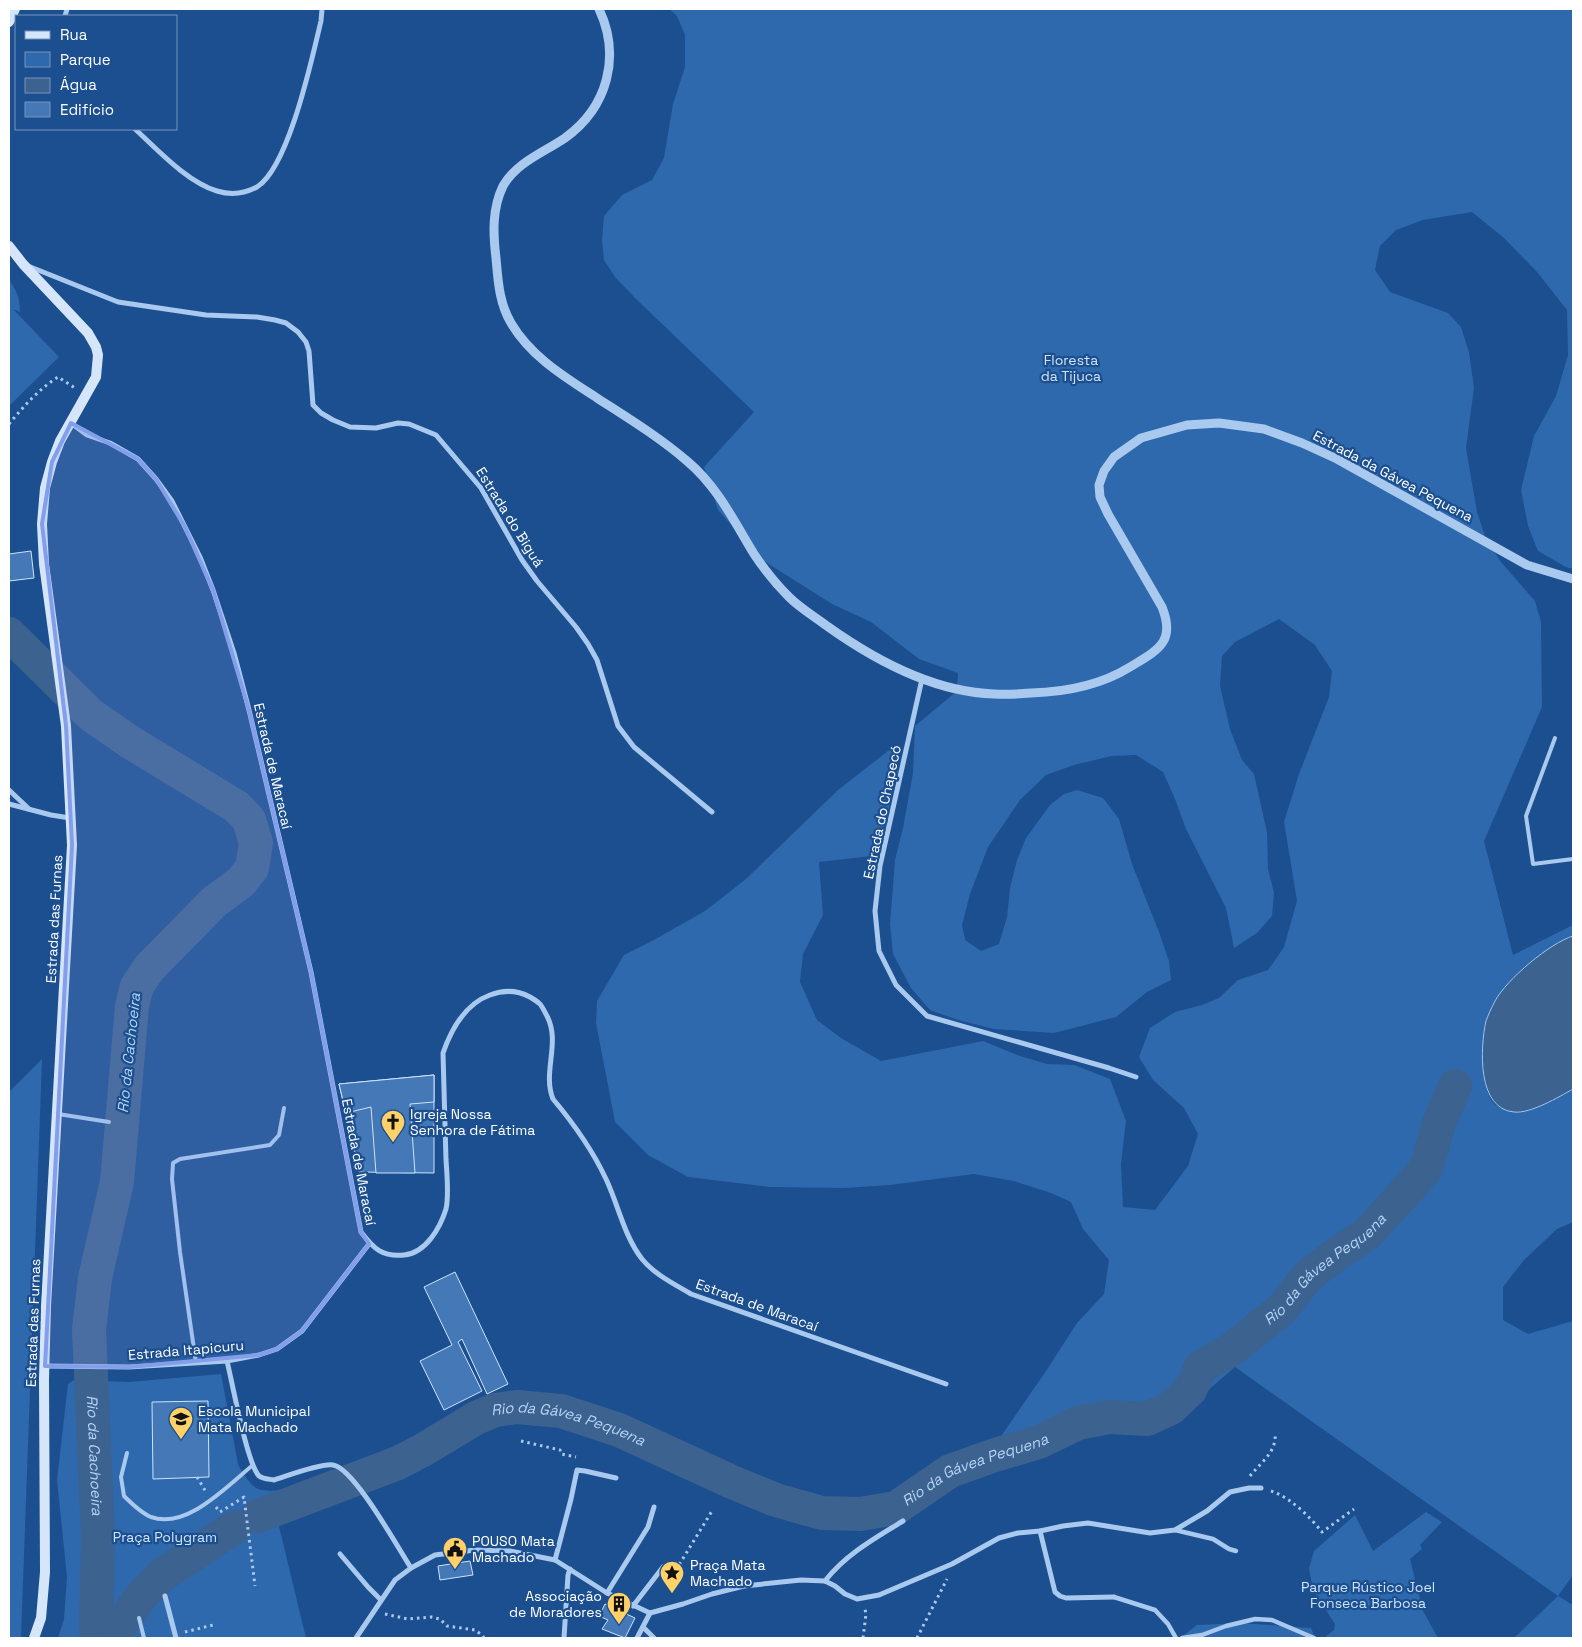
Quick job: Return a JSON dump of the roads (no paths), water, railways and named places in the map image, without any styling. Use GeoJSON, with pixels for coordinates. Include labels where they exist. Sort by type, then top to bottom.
{"type":"FeatureCollection","features":[{"type":"Feature","properties":{"kind":"main road"},"geometry":{"type":"LineString","coordinates":[[9,22],[15,9]]}},
{"type":"Feature","properties":{"kind":"main road","name":"Estrada das Furnas"},"geometry":{"type":"LineString","coordinates":[[9,246],[23,264],[88,333],[98,355],[96,377],[60,441],[52,462],[45,488],[42,524],[44,564],[66,726],[72,845],[46,1306],[45,1572],[41,1618],[34,1638]]}},
{"type":"Feature","properties":{"kind":"street"},"geometry":{"type":"LineString","coordinates":[[136,130],[197,182],[216,191],[234,195],[257,187],[266,178],[276,162],[300,106],[321,22],[322,9]]}},
{"type":"Feature","properties":{"kind":"street","name":"Estrada da Gávea Pequena"},"geometry":{"type":"LineString","coordinates":[[599,9],[610,40],[609,69],[599,100],[585,120],[565,138],[527,160],[519,168],[504,184],[495,207],[495,248],[500,298],[509,321],[541,360],[654,435],[688,462],[703,476],[724,503],[756,557],[791,599],[868,654],[922,679],[950,688],[993,694],[1066,691],[1095,683],[1126,670],[1160,646],[1167,635],[1168,621],[1162,607],[1108,514],[1100,497],[1099,485],[1104,471],[1114,457],[1142,438],[1186,425],[1219,423],[1264,429],[1302,442],[1337,459],[1527,565],[1573,580]]}},
{"type":"Feature","properties":{"kind":"street","name":"Estrada do Biguá"},"geometry":{"type":"LineString","coordinates":[[23,264],[118,302],[206,315],[258,317],[286,324],[298,332],[306,342],[310,360],[313,404],[321,413],[350,427],[376,428],[398,423],[409,424],[436,435],[481,488],[522,560],[588,644],[597,660],[618,726],[634,747],[712,812]]}},
{"type":"Feature","properties":{"kind":"street","name":"Estrada de Maracaí"},"geometry":{"type":"LineString","coordinates":[[71,423],[87,434],[110,443],[138,460],[156,479],[186,527],[213,590],[234,653],[248,710],[310,972],[360,1232],[369,1244],[387,1255],[409,1255],[431,1239],[439,1227],[446,1208],[447,1179],[443,1053],[449,1036],[472,1006],[488,996],[507,991],[525,994],[540,1003],[552,1025],[553,1053],[549,1081],[550,1091],[589,1146],[632,1241],[642,1259],[656,1272],[691,1294],[946,1384]]}},
{"type":"Feature","properties":{"kind":"street","name":"Estrada do Chapecó"},"geometry":{"type":"LineString","coordinates":[[922,679],[880,866],[875,911],[879,951],[896,985],[927,1016],[1136,1077]]}},
{"type":"Feature","properties":{"kind":"street"},"geometry":{"type":"LineString","coordinates":[[9,790],[30,809]]}},
{"type":"Feature","properties":{"kind":"street"},"geometry":{"type":"LineString","coordinates":[[9,804],[71,818]]}},
{"type":"Feature","properties":{"kind":"street","name":"Estrada Itapicuru"},"geometry":{"type":"LineString","coordinates":[[45,1366],[129,1367],[227,1361],[259,1355],[277,1349],[302,1331],[369,1244]]}},
{"type":"Feature","properties":{"kind":"street"},"geometry":{"type":"LineString","coordinates":[[227,1361],[253,1465],[259,1475],[265,1479],[274,1480],[336,1465],[346,1472],[362,1490],[411,1568]]}},
{"type":"Feature","properties":{"kind":"street"},"geometry":{"type":"LineString","coordinates":[[555,1560],[577,1470],[616,1478]]}},
{"type":"Feature","properties":{"kind":"street"},"geometry":{"type":"LineString","coordinates":[[356,1638],[395,1580],[411,1568],[435,1555],[475,1550],[510,1551],[555,1560],[608,1593],[650,1613],[744,1586],[801,1580],[825,1581],[845,1594],[862,1599],[879,1595],[952,1564],[999,1538],[1018,1533],[1088,1523],[1150,1534],[1175,1530],[1207,1511],[1230,1492],[1249,1488],[1261,1488]]}},
{"type":"Feature","properties":{"kind":"street"},"geometry":{"type":"LineString","coordinates":[[608,1593],[648,1527],[654,1507]]}},
{"type":"Feature","properties":{"kind":"street"},"geometry":{"type":"LineString","coordinates":[[825,1581],[832,1571],[859,1548],[903,1521]]}},
{"type":"Feature","properties":{"kind":"street"},"geometry":{"type":"LineString","coordinates":[[1175,1530],[1213,1539],[1230,1549],[1236,1550]]}},
{"type":"Feature","properties":{"kind":"street"},"geometry":{"type":"LineString","coordinates":[[1040,1531],[1055,1592],[1060,1596],[1066,1598],[1114,1597],[1155,1610],[1168,1624],[1176,1638]]}},
{"type":"Feature","properties":{"kind":"street"},"geometry":{"type":"LineString","coordinates":[[340,1554],[381,1600]]}},
{"type":"Feature","properties":{"kind":"street"},"geometry":{"type":"LineString","coordinates":[[633,1606],[663,1567]]}},
{"type":"Feature","properties":{"kind":"street"},"geometry":{"type":"LineString","coordinates":[[564,1638],[570,1569]]}},
{"type":"Feature","properties":{"kind":"street"},"geometry":{"type":"LineString","coordinates":[[165,1596],[175,1637]]}},
{"type":"Feature","properties":{"kind":"street"},"geometry":{"type":"LineString","coordinates":[[637,1638],[650,1613]]}},
{"type":"Feature","properties":{"kind":"street"},"geometry":{"type":"LineString","coordinates":[[1182,1638],[1202,1635],[1226,1626],[1255,1619],[1272,1620],[1314,1638]]}},
{"type":"Feature","properties":{"kind":"street"},"geometry":{"type":"LineString","coordinates":[[643,1627],[654,1638]]}},
{"type":"Feature","properties":{"kind":"lane"},"geometry":{"type":"LineString","coordinates":[[1555,738],[1526,816],[1532,864],[1573,859]]}},
{"type":"Feature","properties":{"kind":"lane"},"geometry":{"type":"LineString","coordinates":[[196,1363],[180,1252],[172,1179],[173,1163],[180,1159],[270,1145],[279,1135],[284,1108]]}},
{"type":"Feature","properties":{"kind":"lane"},"geometry":{"type":"LineString","coordinates":[[56,1114],[109,1122]]}},
{"type":"Feature","properties":{"kind":"lane"},"geometry":{"type":"LineString","coordinates":[[127,1453],[121,1477],[124,1496],[141,1512],[162,1520],[186,1514],[211,1501],[253,1465]]}},
{"type":"Feature","properties":{"kind":"lane"},"geometry":{"type":"LineString","coordinates":[[139,1618],[144,1638]]}},
{"type":"Feature","properties":{"kind":"water"},"geometry":{"type":"Polygon","coordinates":[[[1573,936],[1573,1089],[1544,1104],[1521,1112],[1502,1108],[1493,1100],[1487,1089],[1484,1076],[1483,1046],[1488,1016],[1501,992],[1519,973],[1541,954],[1573,936]]]}},
{"type":"Feature","properties":{"kind":"waterway","name":"Rio da Cachoeira"},"geometry":{"type":"LineString","coordinates":[[9,634],[91,715],[130,742],[237,807],[249,820],[256,843],[252,868],[241,882],[214,902],[150,967],[137,986],[132,1006],[117,1182],[95,1278],[89,1330],[98,1537],[96,1638]]}},
{"type":"Feature","properties":{"kind":"waterway","name":"Rio da Gávea Pequena"},"geometry":{"type":"LineString","coordinates":[[258,1516],[398,1463],[476,1418],[495,1410],[517,1407],[561,1411],[619,1430],[776,1500],[822,1513],[860,1514],[896,1508],[950,1471],[1039,1442],[1078,1423],[1109,1417],[1147,1419],[1171,1408],[1190,1390],[1201,1367],[1232,1349],[1282,1309],[1308,1276],[1368,1233],[1426,1169],[1439,1123],[1455,1086]]}},
{"type":"Feature","properties":{"kind":"waterway","name":"Rio da Gávea Pequena"},"geometry":{"type":"LineString","coordinates":[[112,1638],[141,1596],[162,1575],[235,1527]]}},
{"type":"Feature","properties":{"kind":"place","name":"Igreja Nossa Senhora de Fátima"},"geometry":{"type":"Point","coordinates":[393,1143]}},
{"type":"Feature","properties":{"kind":"place","name":"Escola Municipal Mata Machado"},"geometry":{"type":"Point","coordinates":[181,1440]}},
{"type":"Feature","properties":{"kind":"place","name":"POUSO Mata Machado"},"geometry":{"type":"Point","coordinates":[455,1570]}},
{"type":"Feature","properties":{"kind":"place","name":"Praça Mata Machado"},"geometry":{"type":"Point","coordinates":[672,1594]}},
{"type":"Feature","properties":{"kind":"place","name":"Associação de Moradores"},"geometry":{"type":"Point","coordinates":[619,1625]}},
{"type":"Feature","properties":{"kind":"park label","name":"Floresta da Tijuca"},"geometry":{"type":"Point","coordinates":[1071,368]}},
{"type":"Feature","properties":{"kind":"park label","name":"Praça Polygram"},"geometry":{"type":"Point","coordinates":[165,1537]}},
{"type":"Feature","properties":{"kind":"park label","name":"Parque Rústico Joel Fonseca Barbosa"},"geometry":{"type":"Point","coordinates":[1368,1595]}}]}
